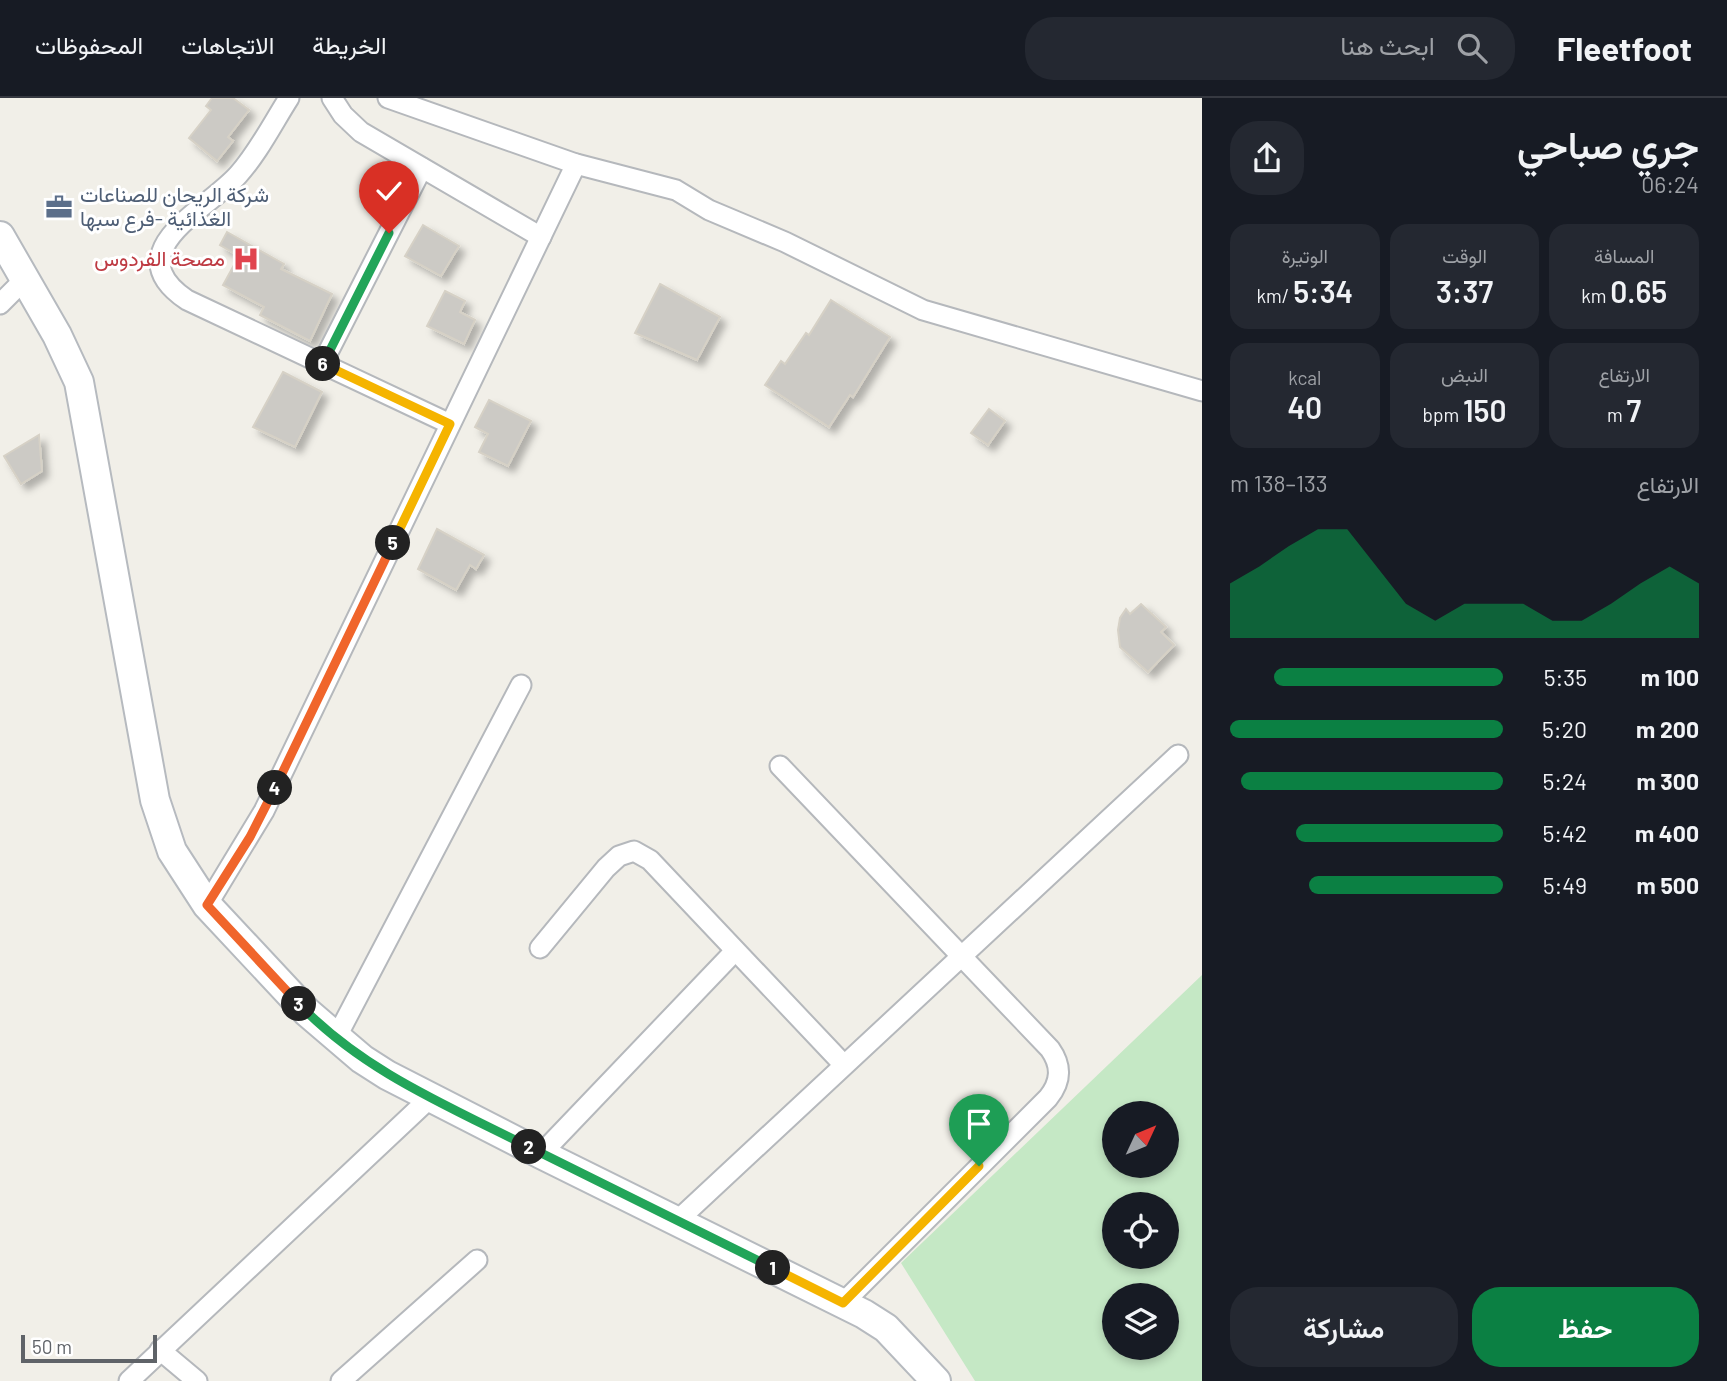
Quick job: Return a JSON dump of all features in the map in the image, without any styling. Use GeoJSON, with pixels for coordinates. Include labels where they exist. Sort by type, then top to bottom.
{"type":"FeatureCollection","features":[{"type":"Feature","properties":{"kind":"street"},"geometry":{"type":"LineString","coordinates":[[289,98],[241,172],[186,219],[170,238],[161,255],[160,270],[172,290],[187,300],[450,424]]}},
{"type":"Feature","properties":{"kind":"street"},"geometry":{"type":"LineString","coordinates":[[332,98],[343,115],[360,132],[541,237]]}},
{"type":"Feature","properties":{"kind":"street"},"geometry":{"type":"LineString","coordinates":[[388,98],[576,164],[676,190],[709,210],[785,243],[923,310],[1202,391]]}},
{"type":"Feature","properties":{"kind":"street"},"geometry":{"type":"LineString","coordinates":[[207,905],[264,811],[576,164]]}},
{"type":"Feature","properties":{"kind":"street"},"geometry":{"type":"LineString","coordinates":[[322,363],[422,168]]}},
{"type":"Feature","properties":{"kind":"street"},"geometry":{"type":"LineString","coordinates":[[0,236],[79,382],[155,800],[172,851],[207,905],[306,1012],[336,1038],[387,1075],[843,1303],[886,1328],[936,1381]]}},
{"type":"Feature","properties":{"kind":"street"},"geometry":{"type":"LineString","coordinates":[[0,304],[24,279]]}},
{"type":"Feature","properties":{"kind":"street"},"geometry":{"type":"LineString","coordinates":[[336,1038],[521,685]]}},
{"type":"Feature","properties":{"kind":"street"},"geometry":{"type":"LineString","coordinates":[[677,1221],[1178,755]]}},
{"type":"Feature","properties":{"kind":"street"},"geometry":{"type":"LineString","coordinates":[[780,766],[1050,1049],[1058,1064],[1058,1082],[1048,1098],[843,1303]]}},
{"type":"Feature","properties":{"kind":"street"},"geometry":{"type":"LineString","coordinates":[[540,948],[606,868],[619,856],[634,851],[650,860],[734,952],[844,1065]]}},
{"type":"Feature","properties":{"kind":"street"},"geometry":{"type":"LineString","coordinates":[[541,1154],[734,952]]}},
{"type":"Feature","properties":{"kind":"street"},"geometry":{"type":"LineString","coordinates":[[129,1381],[430,1097]]}},
{"type":"Feature","properties":{"kind":"street"},"geometry":{"type":"LineString","coordinates":[[341,1381],[477,1260]]}},
{"type":"Feature","properties":{"kind":"street"},"geometry":{"type":"LineString","coordinates":[[160,1350],[197,1381]]}},
{"type":"Feature","properties":{"kind":"green space"},"geometry":{"type":"Polygon","coordinates":[[[1202,975],[1202,1381],[975,1381],[901,1263],[1202,975]]]}},
{"type":"Feature","properties":{"kind":"building"},"geometry":{"type":"Polygon","coordinates":[[[212,98],[233,98],[249,110],[228,137],[233,141],[217,161],[189,138],[211,110],[206,106],[212,98]]]}},
{"type":"Feature","properties":{"kind":"building"},"geometry":{"type":"Polygon","coordinates":[[[423,225],[459,246],[441,276],[405,256],[423,225]]]}},
{"type":"Feature","properties":{"kind":"building"},"geometry":{"type":"Polygon","coordinates":[[[227,232],[284,264],[281,269],[332,294],[310,341],[260,315],[264,307],[223,285],[239,256],[220,245],[227,232]]]}},
{"type":"Feature","properties":{"kind":"building"},"geometry":{"type":"Polygon","coordinates":[[[660,284],[720,317],[697,360],[635,333],[660,284]]]}},
{"type":"Feature","properties":{"kind":"building"},"geometry":{"type":"Polygon","coordinates":[[[445,291],[465,301],[460,312],[475,320],[464,344],[427,326],[445,291]]]}},
{"type":"Feature","properties":{"kind":"building"},"geometry":{"type":"Polygon","coordinates":[[[831,300],[890,337],[853,397],[850,395],[829,427],[765,385],[781,361],[785,364],[806,333],[809,335],[831,300]]]}},
{"type":"Feature","properties":{"kind":"building"},"geometry":{"type":"Polygon","coordinates":[[[283,372],[322,392],[295,447],[253,427],[283,372]]]}},
{"type":"Feature","properties":{"kind":"building"},"geometry":{"type":"Polygon","coordinates":[[[489,400],[531,421],[508,466],[479,452],[488,434],[475,427],[489,400]]]}},
{"type":"Feature","properties":{"kind":"building"},"geometry":{"type":"Polygon","coordinates":[[[989,409],[1005,421],[988,445],[971,433],[989,409]]]}},
{"type":"Feature","properties":{"kind":"building"},"geometry":{"type":"Polygon","coordinates":[[[39,435],[42,471],[21,484],[4,456],[39,435]]]}},
{"type":"Feature","properties":{"kind":"building"},"geometry":{"type":"Polygon","coordinates":[[[437,529],[484,555],[476,569],[470,565],[456,590],[418,569],[437,529]]]}},
{"type":"Feature","properties":{"kind":"building"},"geometry":{"type":"Polygon","coordinates":[[[1141,604],[1166,627],[1161,632],[1174,645],[1148,672],[1120,647],[1118,630],[1120,618],[1126,609],[1130,614],[1141,604]]]}},
{"type":"Feature","properties":{"kind":"place","name":"شركة الريحان للصناعات الغذائية -فرع سبها"},"geometry":{"type":"Point","coordinates":[59,207]}},
{"type":"Feature","properties":{"kind":"place","name":"مصحة الفردوس"},"geometry":{"type":"Point","coordinates":[246,259]}},
{"type":"Feature","properties":{"kind":"route"},"geometry":{"type":"LineString","coordinates":[[389,233],[322,363],[450,424],[264,811],[230,872],[207,905],[306,1012],[362,1059],[387,1075],[843,1303],[979,1166]]}}]}
